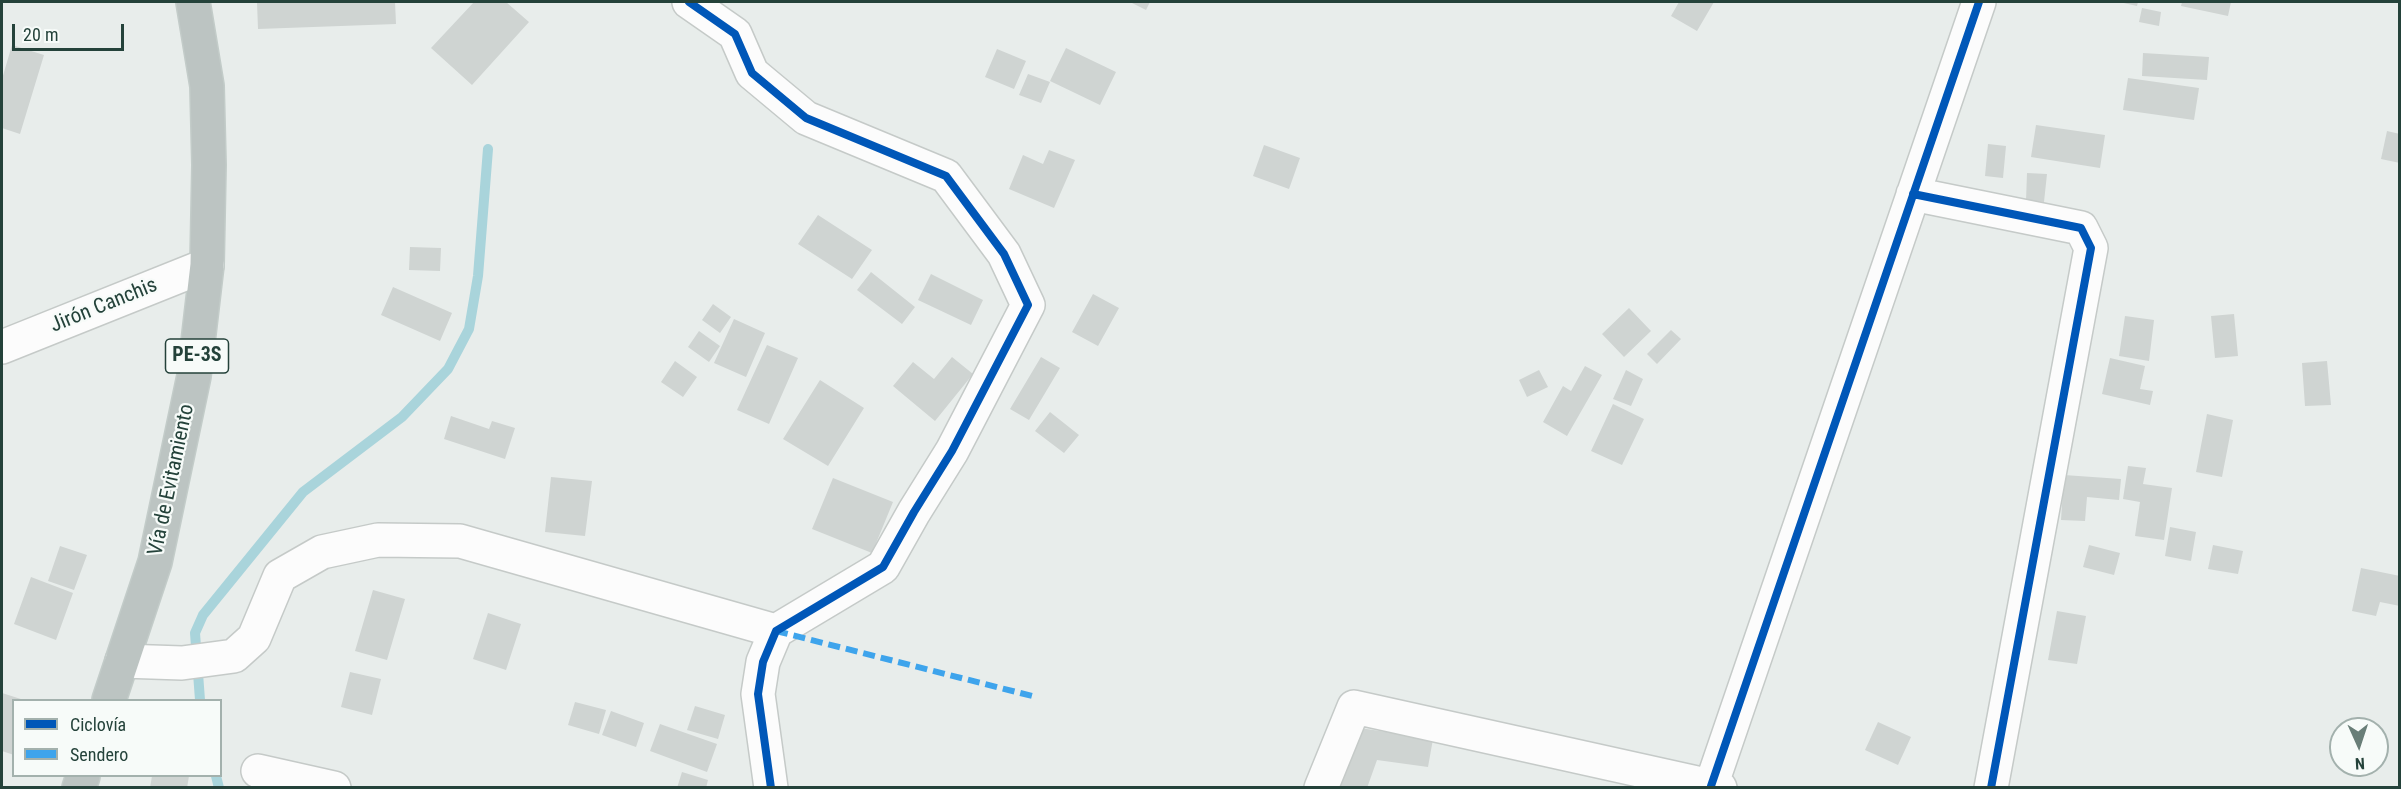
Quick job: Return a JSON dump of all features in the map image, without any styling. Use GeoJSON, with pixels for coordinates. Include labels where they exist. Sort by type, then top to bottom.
{"type":"FeatureCollection","features":[{"type":"Feature","properties":{"kind":"highway","name":"Vía de Evitamiento"},"geometry":{"type":"LineString","coordinates":[[109,699],[155,562],[194,376],[207,265],[209,165],[207,86],[193,2]]}},
{"type":"Feature","properties":{"kind":"street"},"geometry":{"type":"LineString","coordinates":[[689,2],[735,34],[752,73],[806,118],[946,176],[1004,254],[1028,305],[952,451],[883,567],[776,630],[763,662],[758,694],[771,788]]}},
{"type":"Feature","properties":{"kind":"street"},"geometry":{"type":"LineString","coordinates":[[1321,788],[1354,707],[1715,787],[1979,2]]}},
{"type":"Feature","properties":{"kind":"street"},"geometry":{"type":"LineString","coordinates":[[1913,194],[2081,228],[2091,248],[1991,788]]}},
{"type":"Feature","properties":{"kind":"street","name":"Jirón Canchis"},"geometry":{"type":"LineString","coordinates":[[2,347],[207,265]]}},
{"type":"Feature","properties":{"kind":"street"},"geometry":{"type":"LineString","coordinates":[[122,661],[196,662],[234,656],[254,638],[280,576],[322,552],[378,540],[460,541],[776,630]]}},
{"type":"Feature","properties":{"kind":"street"},"geometry":{"type":"LineString","coordinates":[[258,771],[334,788]]}},
{"type":"Feature","properties":{"kind":"building"},"geometry":{"type":"Polygon","coordinates":[[[257,2],[395,2],[396,24],[258,29],[257,2]]]}},
{"type":"Feature","properties":{"kind":"building"},"geometry":{"type":"Polygon","coordinates":[[[474,2],[506,2],[529,22],[472,85],[431,48],[474,2]]]}},
{"type":"Feature","properties":{"kind":"building"},"geometry":{"type":"Polygon","coordinates":[[[1130,2],[1150,2],[1146,10],[1130,2]]]}},
{"type":"Feature","properties":{"kind":"building"},"geometry":{"type":"Polygon","coordinates":[[[1679,2],[1714,2],[1697,31],[1671,16],[1679,2]]]}},
{"type":"Feature","properties":{"kind":"building"},"geometry":{"type":"Polygon","coordinates":[[[2119,2],[2138,2],[2137,6],[2119,2]]]}},
{"type":"Feature","properties":{"kind":"building"},"geometry":{"type":"Polygon","coordinates":[[[2182,2],[2231,2],[2228,16],[2181,6],[2182,2]]]}},
{"type":"Feature","properties":{"kind":"building"},"geometry":{"type":"Polygon","coordinates":[[[2142,8],[2161,12],[2159,26],[2139,22],[2142,8]]]}},
{"type":"Feature","properties":{"kind":"building"},"geometry":{"type":"Polygon","coordinates":[[[12,45],[44,55],[20,134],[2,128],[2,79],[12,45]]]}},
{"type":"Feature","properties":{"kind":"building"},"geometry":{"type":"Polygon","coordinates":[[[1066,48],[1116,72],[1100,105],[1050,81],[1066,48]]]}},
{"type":"Feature","properties":{"kind":"building"},"geometry":{"type":"Polygon","coordinates":[[[997,49],[1026,61],[1014,89],[985,77],[997,49]]]}},
{"type":"Feature","properties":{"kind":"building"},"geometry":{"type":"Polygon","coordinates":[[[2143,53],[2209,57],[2207,80],[2142,76],[2143,53]]]}},
{"type":"Feature","properties":{"kind":"building"},"geometry":{"type":"Polygon","coordinates":[[[1028,74],[1050,82],[1041,103],[1019,95],[1028,74]]]}},
{"type":"Feature","properties":{"kind":"building"},"geometry":{"type":"Polygon","coordinates":[[[2128,78],[2199,88],[2194,120],[2123,110],[2128,78]]]}},
{"type":"Feature","properties":{"kind":"building"},"geometry":{"type":"Polygon","coordinates":[[[2036,125],[2105,135],[2100,168],[2031,157],[2036,125]]]}},
{"type":"Feature","properties":{"kind":"building"},"geometry":{"type":"Polygon","coordinates":[[[2387,131],[2400,134],[2400,163],[2381,159],[2387,131]]]}},
{"type":"Feature","properties":{"kind":"building"},"geometry":{"type":"Polygon","coordinates":[[[1988,144],[2006,146],[2003,178],[1985,176],[1988,144]]]}},
{"type":"Feature","properties":{"kind":"building"},"geometry":{"type":"Polygon","coordinates":[[[1264,145],[1300,158],[1289,189],[1253,176],[1264,145]]]}},
{"type":"Feature","properties":{"kind":"building"},"geometry":{"type":"Polygon","coordinates":[[[1049,150],[1075,160],[1054,208],[1009,189],[1023,155],[1043,164],[1049,150]]]}},
{"type":"Feature","properties":{"kind":"building"},"geometry":{"type":"Polygon","coordinates":[[[2027,173],[2047,174],[2044,202],[2026,201],[2027,173]]]}},
{"type":"Feature","properties":{"kind":"building"},"geometry":{"type":"Polygon","coordinates":[[[818,215],[872,250],[852,279],[798,244],[818,215]]]}},
{"type":"Feature","properties":{"kind":"building"},"geometry":{"type":"Polygon","coordinates":[[[410,247],[441,248],[440,271],[409,270],[410,247]]]}},
{"type":"Feature","properties":{"kind":"building"},"geometry":{"type":"Polygon","coordinates":[[[871,272],[915,307],[902,324],[857,290],[871,272]]]}},
{"type":"Feature","properties":{"kind":"building"},"geometry":{"type":"Polygon","coordinates":[[[931,274],[983,300],[971,325],[918,300],[931,274]]]}},
{"type":"Feature","properties":{"kind":"building"},"geometry":{"type":"Polygon","coordinates":[[[393,287],[452,313],[440,341],[381,315],[393,287]]]}},
{"type":"Feature","properties":{"kind":"building"},"geometry":{"type":"Polygon","coordinates":[[[1093,294],[1119,308],[1098,346],[1072,332],[1093,294]]]}},
{"type":"Feature","properties":{"kind":"building"},"geometry":{"type":"Polygon","coordinates":[[[713,304],[731,317],[720,333],[702,320],[713,304]]]}},
{"type":"Feature","properties":{"kind":"building"},"geometry":{"type":"Polygon","coordinates":[[[1629,308],[1651,331],[1624,357],[1602,334],[1629,308]]]}},
{"type":"Feature","properties":{"kind":"building"},"geometry":{"type":"Polygon","coordinates":[[[2234,314],[2238,356],[2215,358],[2211,316],[2234,314]]]}},
{"type":"Feature","properties":{"kind":"building"},"geometry":{"type":"Polygon","coordinates":[[[2125,316],[2154,320],[2149,361],[2119,356],[2125,316]]]}},
{"type":"Feature","properties":{"kind":"building"},"geometry":{"type":"Polygon","coordinates":[[[734,319],[765,333],[746,377],[714,363],[734,319]]]}},
{"type":"Feature","properties":{"kind":"building"},"geometry":{"type":"Polygon","coordinates":[[[1671,330],[1681,339],[1657,364],[1647,354],[1671,330]]]}},
{"type":"Feature","properties":{"kind":"building"},"geometry":{"type":"Polygon","coordinates":[[[699,331],[720,346],[709,362],[688,347],[699,331]]]}},
{"type":"Feature","properties":{"kind":"building"},"geometry":{"type":"Polygon","coordinates":[[[767,345],[798,358],[769,424],[737,410],[767,345]]]}},
{"type":"Feature","properties":{"kind":"building"},"geometry":{"type":"Polygon","coordinates":[[[952,357],[973,374],[935,421],[893,386],[913,362],[934,379],[952,357]]]}},
{"type":"Feature","properties":{"kind":"building"},"geometry":{"type":"Polygon","coordinates":[[[1041,357],[1060,368],[1029,420],[1010,409],[1041,357]]]}},
{"type":"Feature","properties":{"kind":"building"},"geometry":{"type":"Polygon","coordinates":[[[2110,358],[2145,366],[2140,389],[2153,391],[2150,405],[2102,394],[2110,358]]]}},
{"type":"Feature","properties":{"kind":"building"},"geometry":{"type":"Polygon","coordinates":[[[675,361],[697,377],[683,397],[661,382],[675,361]]]}},
{"type":"Feature","properties":{"kind":"building"},"geometry":{"type":"Polygon","coordinates":[[[2327,361],[2331,405],[2305,406],[2302,363],[2327,361]]]}},
{"type":"Feature","properties":{"kind":"building"},"geometry":{"type":"Polygon","coordinates":[[[1585,366],[1602,375],[1567,436],[1543,422],[1563,386],[1571,391],[1585,366]]]}},
{"type":"Feature","properties":{"kind":"building"},"geometry":{"type":"Polygon","coordinates":[[[1539,370],[1548,387],[1527,397],[1519,380],[1539,370]]]}},
{"type":"Feature","properties":{"kind":"building"},"geometry":{"type":"Polygon","coordinates":[[[1626,370],[1643,379],[1631,406],[1613,399],[1626,370]]]}},
{"type":"Feature","properties":{"kind":"building"},"geometry":{"type":"Polygon","coordinates":[[[820,380],[864,408],[828,466],[783,439],[820,380]]]}},
{"type":"Feature","properties":{"kind":"building"},"geometry":{"type":"Polygon","coordinates":[[[1613,404],[1644,419],[1622,465],[1591,451],[1613,404]]]}},
{"type":"Feature","properties":{"kind":"building"},"geometry":{"type":"Polygon","coordinates":[[[1050,412],[1079,435],[1064,453],[1035,431],[1050,412]]]}},
{"type":"Feature","properties":{"kind":"building"},"geometry":{"type":"Polygon","coordinates":[[[2207,414],[2233,420],[2222,477],[2196,472],[2207,414]]]}},
{"type":"Feature","properties":{"kind":"building"},"geometry":{"type":"Polygon","coordinates":[[[451,416],[489,429],[492,421],[515,428],[505,459],[444,439],[451,416]]]}},
{"type":"Feature","properties":{"kind":"building"},"geometry":{"type":"Polygon","coordinates":[[[2128,466],[2146,468],[2143,484],[2172,488],[2164,540],[2135,536],[2140,502],[2123,499],[2128,466]]]}},
{"type":"Feature","properties":{"kind":"building"},"geometry":{"type":"Polygon","coordinates":[[[2064,475],[2121,479],[2119,500],[2087,497],[2085,521],[2061,520],[2064,475]]]}},
{"type":"Feature","properties":{"kind":"building"},"geometry":{"type":"Polygon","coordinates":[[[551,477],[592,481],[585,536],[545,532],[551,477]]]}},
{"type":"Feature","properties":{"kind":"building"},"geometry":{"type":"Polygon","coordinates":[[[833,478],[893,502],[872,553],[812,529],[833,478]]]}},
{"type":"Feature","properties":{"kind":"building"},"geometry":{"type":"Polygon","coordinates":[[[2170,527],[2196,532],[2191,561],[2165,556],[2170,527]]]}},
{"type":"Feature","properties":{"kind":"building"},"geometry":{"type":"Polygon","coordinates":[[[2089,545],[2120,553],[2114,575],[2083,567],[2089,545]]]}},
{"type":"Feature","properties":{"kind":"building"},"geometry":{"type":"Polygon","coordinates":[[[2213,545],[2243,551],[2238,574],[2208,569],[2213,545]]]}},
{"type":"Feature","properties":{"kind":"building"},"geometry":{"type":"Polygon","coordinates":[[[60,546],[87,555],[74,590],[48,581],[60,546]]]}},
{"type":"Feature","properties":{"kind":"building"},"geometry":{"type":"Polygon","coordinates":[[[2361,568],[2400,576],[2400,606],[2380,602],[2376,616],[2352,611],[2361,568]]]}},
{"type":"Feature","properties":{"kind":"building"},"geometry":{"type":"Polygon","coordinates":[[[31,577],[73,593],[56,640],[14,624],[31,577]]]}},
{"type":"Feature","properties":{"kind":"building"},"geometry":{"type":"Polygon","coordinates":[[[373,590],[405,599],[387,660],[355,651],[373,590]]]}},
{"type":"Feature","properties":{"kind":"building"},"geometry":{"type":"Polygon","coordinates":[[[2057,611],[2086,616],[2077,664],[2048,660],[2057,611]]]}},
{"type":"Feature","properties":{"kind":"building"},"geometry":{"type":"Polygon","coordinates":[[[488,613],[521,624],[506,670],[473,659],[488,613]]]}},
{"type":"Feature","properties":{"kind":"building"},"geometry":{"type":"Polygon","coordinates":[[[350,672],[381,679],[372,715],[341,707],[350,672]]]}},
{"type":"Feature","properties":{"kind":"building"},"geometry":{"type":"Polygon","coordinates":[[[2,693],[21,699],[12,699],[12,754],[2,751],[2,693]]]}},
{"type":"Feature","properties":{"kind":"building"},"geometry":{"type":"Polygon","coordinates":[[[575,702],[606,710],[599,734],[568,725],[575,702]]]}},
{"type":"Feature","properties":{"kind":"building"},"geometry":{"type":"Polygon","coordinates":[[[695,706],[725,715],[718,739],[687,730],[695,706]]]}},
{"type":"Feature","properties":{"kind":"building"},"geometry":{"type":"Polygon","coordinates":[[[611,711],[644,723],[636,747],[602,735],[611,711]]]}},
{"type":"Feature","properties":{"kind":"building"},"geometry":{"type":"Polygon","coordinates":[[[1878,722],[1911,737],[1898,765],[1865,750],[1878,722]]]}},
{"type":"Feature","properties":{"kind":"building"},"geometry":{"type":"Polygon","coordinates":[[[660,724],[717,744],[707,772],[650,751],[660,724]]]}},
{"type":"Feature","properties":{"kind":"building"},"geometry":{"type":"Polygon","coordinates":[[[1360,728],[1433,739],[1428,767],[1377,760],[1367,788],[1337,788],[1360,728]]]}},
{"type":"Feature","properties":{"kind":"building"},"geometry":{"type":"Polygon","coordinates":[[[682,772],[708,780],[706,788],[677,788],[682,772]]]}},
{"type":"Feature","properties":{"kind":"building"},"geometry":{"type":"Polygon","coordinates":[[[152,777],[189,777],[187,788],[150,788],[152,777]]]}},
{"type":"Feature","properties":{"kind":"waterway"},"geometry":{"type":"LineString","coordinates":[[200,699],[195,633],[203,615],[303,492],[402,417],[448,369],[469,329],[478,276],[488,149]]}},
{"type":"Feature","properties":{"kind":"waterway"},"geometry":{"type":"LineString","coordinates":[[216,777],[219,788]]}},
{"type":"Feature","properties":{"kind":"marked path"},"geometry":{"type":"LineString","coordinates":[[776,631],[1036,697]]}},
{"type":"Feature","properties":{"kind":"cycle path"},"geometry":{"type":"LineString","coordinates":[[689,2],[735,34],[752,73],[806,118],[946,176],[1004,254],[1028,305],[952,451],[883,567],[776,631],[763,662],[758,694],[771,788]]}},
{"type":"Feature","properties":{"kind":"cycle path"},"geometry":{"type":"LineString","coordinates":[[1711,786],[1979,2]]}},
{"type":"Feature","properties":{"kind":"cycle path"},"geometry":{"type":"LineString","coordinates":[[1913,194],[2081,228],[2091,248],[1991,788]]}}]}
